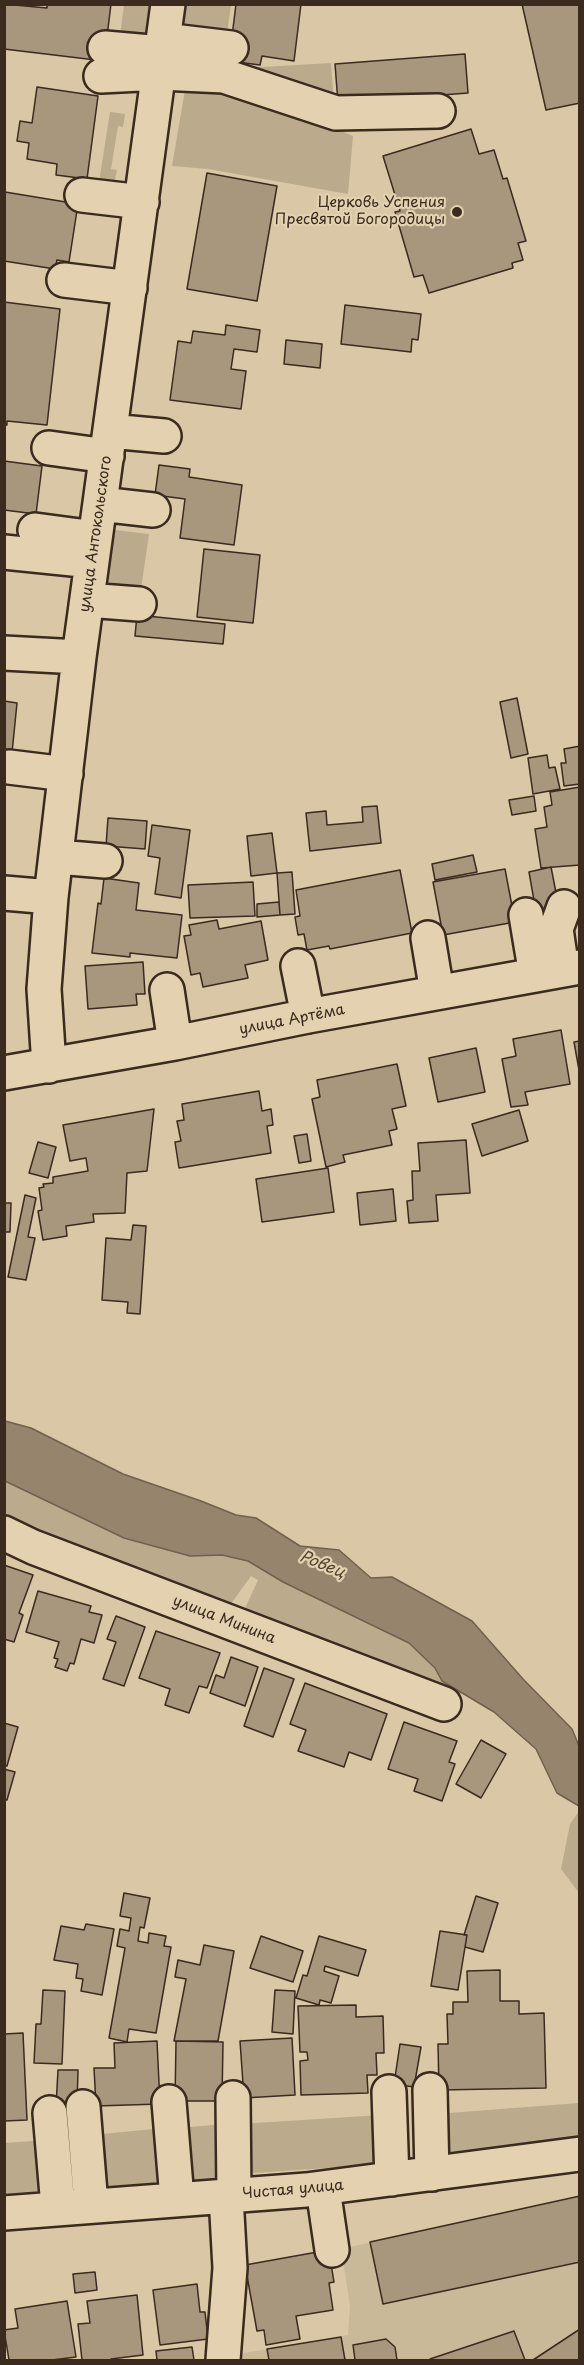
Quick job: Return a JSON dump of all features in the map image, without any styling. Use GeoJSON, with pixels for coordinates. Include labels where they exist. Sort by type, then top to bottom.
{"type":"FeatureCollection","features":[{"type":"Feature","properties":{"kind":"street","name":"улица Антокольского"},"geometry":{"type":"LineString","coordinates":[[49,1066],[44,989],[51,897],[79,657],[168,4]]}},
{"type":"Feature","properties":{"kind":"street"},"geometry":{"type":"LineString","coordinates":[[103,62],[231,48]]}},
{"type":"Feature","properties":{"kind":"street"},"geometry":{"type":"LineString","coordinates":[[162,55],[336,113],[438,111]]}},
{"type":"Feature","properties":{"kind":"street"},"geometry":{"type":"LineString","coordinates":[[81,195],[142,202]]}},
{"type":"Feature","properties":{"kind":"street"},"geometry":{"type":"LineString","coordinates":[[64,280],[130,288]]}},
{"type":"Feature","properties":{"kind":"street"},"geometry":{"type":"LineString","coordinates":[[49,448],[164,436]]}},
{"type":"Feature","properties":{"kind":"street"},"geometry":{"type":"LineString","coordinates":[[100,504],[153,510]]}},
{"type":"Feature","properties":{"kind":"street"},"geometry":{"type":"LineString","coordinates":[[35,530],[94,550]]}},
{"type":"Feature","properties":{"kind":"street"},"geometry":{"type":"LineString","coordinates":[[4,552],[94,550]]}},
{"type":"Feature","properties":{"kind":"street"},"geometry":{"type":"LineString","coordinates":[[87,600],[139,603]]}},
{"type":"Feature","properties":{"kind":"street"},"geometry":{"type":"LineString","coordinates":[[4,652],[79,657]]}},
{"type":"Feature","properties":{"kind":"street"},"geometry":{"type":"LineString","coordinates":[[9,767],[66,774]]}},
{"type":"Feature","properties":{"kind":"street"},"geometry":{"type":"LineString","coordinates":[[57,857],[105,861]]}},
{"type":"Feature","properties":{"kind":"street"},"geometry":{"type":"LineString","coordinates":[[4,893],[51,897]]}},
{"type":"Feature","properties":{"kind":"street"},"geometry":{"type":"LineString","coordinates":[[559,971],[555,929],[564,907]]}},
{"type":"Feature","properties":{"kind":"street"},"geometry":{"type":"LineString","coordinates":[[526,915],[559,971]]}},
{"type":"Feature","properties":{"kind":"street"},"geometry":{"type":"LineString","coordinates":[[428,938],[437,992]]}},
{"type":"Feature","properties":{"kind":"street"},"geometry":{"type":"LineString","coordinates":[[288,969],[298,1018]]}},
{"type":"Feature","properties":{"kind":"street","name":"улица Артёма"},"geometry":{"type":"LineString","coordinates":[[4,1073],[559,971]]}},
{"type":"Feature","properties":{"kind":"street"},"geometry":{"type":"LineString","coordinates":[[167,990],[175,1043]]}},
{"type":"Feature","properties":{"kind":"street","name":"улица Минина"},"geometry":{"type":"LineString","coordinates":[[4,1533],[33,1547],[444,1704]]}},
{"type":"Feature","properties":{"kind":"street"},"geometry":{"type":"LineString","coordinates":[[430,2090],[432,2174]]}},
{"type":"Feature","properties":{"kind":"street"},"geometry":{"type":"LineString","coordinates":[[389,2092],[393,2179]]}},
{"type":"Feature","properties":{"kind":"street"},"geometry":{"type":"LineString","coordinates":[[223,2361],[230,2268],[233,2098]]}},
{"type":"Feature","properties":{"kind":"street"},"geometry":{"type":"LineString","coordinates":[[169,2102],[177,2199]]}},
{"type":"Feature","properties":{"kind":"street"},"geometry":{"type":"LineString","coordinates":[[83,2107],[91,2205]]}},
{"type":"Feature","properties":{"kind":"street"},"geometry":{"type":"LineString","coordinates":[[51,2113],[58,2207]]}},
{"type":"Feature","properties":{"kind":"street","name":"Чистая улица"},"geometry":{"type":"LineString","coordinates":[[4,2213],[323,2188],[579,2154]]}},
{"type":"Feature","properties":{"kind":"street"},"geometry":{"type":"LineString","coordinates":[[323,2188],[332,2250]]}},
{"type":"Feature","properties":{"kind":"shaded area"},"geometry":{"type":"Polygon","coordinates":[[[124,5],[149,5],[145,38],[120,35],[124,5]]]}},
{"type":"Feature","properties":{"kind":"shaded area"},"geometry":{"type":"Polygon","coordinates":[[[184,5],[231,5],[227,34],[181,29],[184,5]]]}},
{"type":"Feature","properties":{"kind":"shaded area"},"geometry":{"type":"Polygon","coordinates":[[[331,63],[334,104],[232,65],[263,67],[331,63]]]}},
{"type":"Feature","properties":{"kind":"shaded area"},"geometry":{"type":"Polygon","coordinates":[[[186,84],[222,88],[299,113],[353,136],[348,194],[208,169],[172,166],[186,84]]]}},
{"type":"Feature","properties":{"kind":"shaded area"},"geometry":{"type":"Polygon","coordinates":[[[110,112],[125,114],[123,127],[118,126],[111,169],[117,170],[114,184],[99,182],[110,112]]]}},
{"type":"Feature","properties":{"kind":"shaded area"},"geometry":{"type":"Polygon","coordinates":[[[107,529],[149,534],[141,589],[99,584],[107,529]]]}},
{"type":"Feature","properties":{"kind":"shaded area"},"geometry":{"type":"Polygon","coordinates":[[[5,1481],[124,1538],[190,1556],[222,1555],[248,1561],[283,1582],[409,1643],[435,1668],[442,1681],[461,1692],[458,1704],[242,1615],[258,1580],[251,1576],[225,1612],[5,1519],[5,1481]]]}},
{"type":"Feature","properties":{"kind":"shaded area"},"geometry":{"type":"Polygon","coordinates":[[[579,1811],[579,1893],[561,1869],[570,1824],[579,1811]]]}},
{"type":"Feature","properties":{"kind":"shaded area"},"geometry":{"type":"Polygon","coordinates":[[[579,2103],[579,2144],[438,2162],[436,2114],[579,2103]]]}},
{"type":"Feature","properties":{"kind":"shaded area"},"geometry":{"type":"Polygon","coordinates":[[[382,2115],[384,2164],[241,2174],[239,2124],[382,2115]]]}},
{"type":"Feature","properties":{"kind":"shaded area"},"geometry":{"type":"Polygon","coordinates":[[[225,2124],[226,2179],[184,2182],[178,2128],[225,2124]]]}},
{"type":"Feature","properties":{"kind":"shaded area"},"geometry":{"type":"Polygon","coordinates":[[[164,2128],[169,2184],[97,2189],[92,2135],[164,2128]]]}},
{"type":"Feature","properties":{"kind":"shaded area"},"geometry":{"type":"Polygon","coordinates":[[[45,2140],[49,2192],[5,2196],[5,2143],[45,2140]]]}},
{"type":"Feature","properties":{"kind":"shaded area"},"geometry":{"type":"Polygon","coordinates":[[[579,2196],[579,2360],[227,2360],[227,2356],[348,2335],[350,2305],[341,2249],[579,2196]]]}},
{"type":"Feature","properties":{"kind":"water","name":"Ровец"},"geometry":{"type":"Polygon","coordinates":[[[5,1421],[31,1428],[123,1474],[236,1515],[256,1518],[300,1546],[339,1550],[371,1578],[392,1577],[472,1621],[523,1679],[572,1729],[579,1746],[579,1806],[557,1793],[536,1749],[494,1712],[442,1681],[435,1668],[409,1643],[283,1582],[248,1561],[222,1555],[190,1556],[124,1538],[5,1481],[5,1421]]]}},
{"type":"Feature","properties":{"kind":"building"},"geometry":{"type":"Polygon","coordinates":[[[4,4],[47,8],[47,4],[111,4],[104,61],[4,49],[4,4]]]}},
{"type":"Feature","properties":{"kind":"building"},"geometry":{"type":"Polygon","coordinates":[[[236,4],[301,4],[294,61],[262,56],[260,65],[229,61],[236,4]]]}},
{"type":"Feature","properties":{"kind":"building"},"geometry":{"type":"Polygon","coordinates":[[[522,4],[580,4],[580,103],[546,110],[522,4]]]}},
{"type":"Feature","properties":{"kind":"building"},"geometry":{"type":"Polygon","coordinates":[[[465,54],[468,93],[338,103],[335,64],[465,54]]]}},
{"type":"Feature","properties":{"kind":"building"},"geometry":{"type":"Polygon","coordinates":[[[37,87],[98,96],[87,179],[56,175],[57,164],[27,159],[29,143],[17,141],[20,121],[32,123],[37,87]]]}},
{"type":"Feature","properties":{"kind":"building","name":"Церковь Успения Пресвятой Богородицы"},"geometry":{"type":"Polygon","coordinates":[[[471,129],[479,154],[494,150],[503,179],[507,178],[526,241],[518,243],[523,260],[512,263],[513,268],[429,293],[423,275],[414,277],[395,212],[400,211],[383,156],[471,129]]]}},
{"type":"Feature","properties":{"kind":"building"},"geometry":{"type":"Polygon","coordinates":[[[207,173],[277,186],[257,301],[187,289],[207,173]]]}},
{"type":"Feature","properties":{"kind":"building"},"geometry":{"type":"Polygon","coordinates":[[[5,192],[78,204],[69,262],[57,260],[55,269],[4,261],[5,192]]]}},
{"type":"Feature","properties":{"kind":"building"},"geometry":{"type":"Polygon","coordinates":[[[4,302],[60,309],[47,425],[7,421],[7,425],[4,425],[4,302]]]}},
{"type":"Feature","properties":{"kind":"building"},"geometry":{"type":"Polygon","coordinates":[[[345,305],[421,314],[418,340],[412,339],[411,352],[341,344],[345,305]]]}},
{"type":"Feature","properties":{"kind":"building"},"geometry":{"type":"Polygon","coordinates":[[[226,325],[260,330],[257,352],[234,349],[231,369],[246,371],[241,409],[170,400],[178,341],[191,343],[193,331],[225,335],[226,325]]]}},
{"type":"Feature","properties":{"kind":"building"},"geometry":{"type":"Polygon","coordinates":[[[286,340],[322,344],[320,368],[284,364],[286,340]]]}},
{"type":"Feature","properties":{"kind":"building"},"geometry":{"type":"Polygon","coordinates":[[[4,461],[42,466],[36,514],[4,510],[4,461]]]}},
{"type":"Feature","properties":{"kind":"building"},"geometry":{"type":"Polygon","coordinates":[[[159,465],[190,469],[189,477],[242,485],[234,545],[180,538],[185,499],[155,495],[159,465]]]}},
{"type":"Feature","properties":{"kind":"building"},"geometry":{"type":"Polygon","coordinates":[[[204,549],[260,555],[253,623],[197,617],[204,549]]]}},
{"type":"Feature","properties":{"kind":"building"},"geometry":{"type":"Polygon","coordinates":[[[137,615],[225,624],[223,644],[135,636],[137,615]]]}},
{"type":"Feature","properties":{"kind":"building"},"geometry":{"type":"Polygon","coordinates":[[[517,698],[528,754],[511,758],[500,702],[517,698]]]}},
{"type":"Feature","properties":{"kind":"building"},"geometry":{"type":"Polygon","coordinates":[[[4,701],[17,703],[12,753],[4,752],[4,701]]]}},
{"type":"Feature","properties":{"kind":"building"},"geometry":{"type":"Polygon","coordinates":[[[580,746],[580,784],[564,786],[561,763],[566,763],[564,749],[580,746]]]}},
{"type":"Feature","properties":{"kind":"building"},"geometry":{"type":"Polygon","coordinates":[[[547,755],[549,768],[555,767],[560,789],[533,794],[528,758],[547,755]]]}},
{"type":"Feature","properties":{"kind":"building"},"geometry":{"type":"Polygon","coordinates":[[[580,787],[580,865],[541,868],[535,829],[547,827],[544,807],[552,805],[550,792],[580,787]]]}},
{"type":"Feature","properties":{"kind":"building"},"geometry":{"type":"Polygon","coordinates":[[[534,796],[536,811],[512,815],[509,800],[534,796]]]}},
{"type":"Feature","properties":{"kind":"building"},"geometry":{"type":"Polygon","coordinates":[[[377,806],[381,843],[310,851],[306,813],[326,811],[327,825],[363,822],[362,807],[377,806]]]}},
{"type":"Feature","properties":{"kind":"building"},"geometry":{"type":"Polygon","coordinates":[[[108,818],[147,821],[145,849],[106,846],[108,818]]]}},
{"type":"Feature","properties":{"kind":"building"},"geometry":{"type":"Polygon","coordinates":[[[152,825],[190,830],[181,898],[155,894],[160,858],[148,856],[152,825]]]}},
{"type":"Feature","properties":{"kind":"building"},"geometry":{"type":"Polygon","coordinates":[[[272,833],[277,873],[251,876],[247,836],[272,833]]]}},
{"type":"Feature","properties":{"kind":"building"},"geometry":{"type":"Polygon","coordinates":[[[473,855],[477,872],[435,880],[432,864],[473,855]]]}},
{"type":"Feature","properties":{"kind":"building"},"geometry":{"type":"Polygon","coordinates":[[[551,867],[559,908],[536,912],[529,872],[551,867]]]}},
{"type":"Feature","properties":{"kind":"building"},"geometry":{"type":"Polygon","coordinates":[[[505,869],[515,922],[443,935],[433,882],[505,869]]]}},
{"type":"Feature","properties":{"kind":"building"},"geometry":{"type":"Polygon","coordinates":[[[400,870],[412,933],[330,949],[329,946],[307,950],[304,934],[298,935],[295,917],[300,916],[296,890],[400,870]]]}},
{"type":"Feature","properties":{"kind":"building"},"geometry":{"type":"Polygon","coordinates":[[[292,872],[295,914],[280,915],[277,873],[292,872]]]}},
{"type":"Feature","properties":{"kind":"building"},"geometry":{"type":"Polygon","coordinates":[[[104,878],[139,883],[136,910],[182,915],[177,958],[130,953],[130,957],[92,953],[98,903],[101,904],[104,878]]]}},
{"type":"Feature","properties":{"kind":"building"},"geometry":{"type":"Polygon","coordinates":[[[253,882],[255,916],[190,918],[188,885],[253,882]]]}},
{"type":"Feature","properties":{"kind":"building"},"geometry":{"type":"Polygon","coordinates":[[[279,902],[280,915],[257,917],[257,904],[279,902]]]}},
{"type":"Feature","properties":{"kind":"building"},"geometry":{"type":"Polygon","coordinates":[[[217,920],[219,929],[261,921],[268,960],[245,965],[248,978],[203,987],[200,973],[191,975],[184,936],[191,935],[189,925],[217,920]]]}},
{"type":"Feature","properties":{"kind":"building"},"geometry":{"type":"Polygon","coordinates":[[[143,962],[145,994],[136,994],[137,1005],[88,1009],[85,966],[143,962]]]}},
{"type":"Feature","properties":{"kind":"building"},"geometry":{"type":"Polygon","coordinates":[[[561,1030],[570,1084],[525,1092],[528,1105],[511,1107],[502,1059],[516,1056],[513,1039],[561,1030]]]}},
{"type":"Feature","properties":{"kind":"building"},"geometry":{"type":"Polygon","coordinates":[[[580,1041],[580,1070],[579,1070],[574,1042],[580,1041]]]}},
{"type":"Feature","properties":{"kind":"building"},"geometry":{"type":"Polygon","coordinates":[[[476,1048],[485,1092],[438,1102],[429,1058],[476,1048]]]}},
{"type":"Feature","properties":{"kind":"building"},"geometry":{"type":"Polygon","coordinates":[[[397,1064],[406,1106],[392,1109],[397,1129],[389,1131],[392,1145],[343,1155],[345,1162],[326,1167],[312,1099],[320,1097],[317,1080],[397,1064]]]}},
{"type":"Feature","properties":{"kind":"building"},"geometry":{"type":"Polygon","coordinates":[[[259,1091],[262,1111],[271,1109],[273,1125],[267,1126],[271,1153],[179,1168],[175,1142],[181,1141],[177,1121],[184,1120],[182,1104],[259,1091]]]}},
{"type":"Feature","properties":{"kind":"building"},"geometry":{"type":"Polygon","coordinates":[[[154,1109],[147,1171],[127,1173],[125,1213],[93,1214],[94,1222],[66,1226],[67,1236],[43,1240],[38,1211],[42,1210],[39,1188],[44,1187],[43,1184],[53,1183],[53,1177],[88,1171],[86,1158],[70,1161],[63,1125],[154,1109]]]}},
{"type":"Feature","properties":{"kind":"building"},"geometry":{"type":"Polygon","coordinates":[[[519,1110],[528,1141],[482,1156],[472,1124],[519,1110]]]}},
{"type":"Feature","properties":{"kind":"building"},"geometry":{"type":"Polygon","coordinates":[[[307,1134],[311,1161],[299,1163],[294,1136],[307,1134]]]}},
{"type":"Feature","properties":{"kind":"building"},"geometry":{"type":"Polygon","coordinates":[[[466,1140],[470,1193],[436,1195],[438,1221],[409,1223],[407,1201],[413,1200],[412,1171],[420,1171],[418,1143],[466,1140]]]}},
{"type":"Feature","properties":{"kind":"building"},"geometry":{"type":"Polygon","coordinates":[[[38,1142],[56,1147],[48,1178],[29,1173],[38,1142]]]}},
{"type":"Feature","properties":{"kind":"building"},"geometry":{"type":"Polygon","coordinates":[[[328,1168],[334,1212],[262,1222],[256,1179],[328,1168]]]}},
{"type":"Feature","properties":{"kind":"building"},"geometry":{"type":"Polygon","coordinates":[[[393,1189],[396,1221],[360,1225],[357,1193],[393,1189]]]}},
{"type":"Feature","properties":{"kind":"building"},"geometry":{"type":"Polygon","coordinates":[[[25,1195],[36,1198],[28,1237],[35,1238],[26,1280],[8,1277],[25,1195]]]}},
{"type":"Feature","properties":{"kind":"building"},"geometry":{"type":"Polygon","coordinates":[[[4,1203],[11,1203],[10,1232],[4,1232],[4,1203]]]}},
{"type":"Feature","properties":{"kind":"building"},"geometry":{"type":"Polygon","coordinates":[[[133,1225],[146,1226],[140,1314],[127,1313],[128,1302],[102,1300],[106,1238],[131,1240],[133,1225]]]}},
{"type":"Feature","properties":{"kind":"building"},"geometry":{"type":"Polygon","coordinates":[[[4,1565],[33,1575],[19,1613],[23,1615],[14,1642],[4,1639],[4,1565]]]}},
{"type":"Feature","properties":{"kind":"building"},"geometry":{"type":"Polygon","coordinates":[[[38,1591],[91,1606],[89,1612],[102,1615],[94,1643],[81,1639],[74,1664],[70,1663],[67,1671],[55,1667],[58,1659],[54,1658],[59,1642],[26,1632],[38,1591]]]}},
{"type":"Feature","properties":{"kind":"building"},"geometry":{"type":"Polygon","coordinates":[[[116,1616],[145,1627],[124,1686],[103,1679],[116,1642],[107,1639],[116,1616]]]}},
{"type":"Feature","properties":{"kind":"building"},"geometry":{"type":"Polygon","coordinates":[[[156,1631],[220,1653],[207,1688],[199,1686],[189,1713],[165,1705],[170,1689],[139,1678],[156,1631]]]}},
{"type":"Feature","properties":{"kind":"building"},"geometry":{"type":"Polygon","coordinates":[[[231,1657],[258,1667],[245,1706],[210,1693],[216,1675],[224,1678],[231,1657]]]}},
{"type":"Feature","properties":{"kind":"building"},"geometry":{"type":"Polygon","coordinates":[[[264,1668],[294,1679],[273,1737],[244,1726],[264,1668]]]}},
{"type":"Feature","properties":{"kind":"building"},"geometry":{"type":"Polygon","coordinates":[[[305,1683],[387,1714],[371,1760],[349,1752],[344,1767],[298,1751],[306,1730],[290,1724],[305,1683]]]}},
{"type":"Feature","properties":{"kind":"building"},"geometry":{"type":"Polygon","coordinates":[[[404,1722],[457,1741],[449,1762],[455,1764],[442,1801],[414,1791],[418,1779],[388,1769],[404,1722]]]}},
{"type":"Feature","properties":{"kind":"building"},"geometry":{"type":"Polygon","coordinates":[[[4,1723],[18,1727],[7,1766],[4,1765],[4,1723]]]}},
{"type":"Feature","properties":{"kind":"building"},"geometry":{"type":"Polygon","coordinates":[[[481,1740],[506,1754],[481,1798],[456,1784],[481,1740]]]}},
{"type":"Feature","properties":{"kind":"building"},"geometry":{"type":"Polygon","coordinates":[[[4,1769],[15,1772],[7,1800],[4,1800],[4,1769]]]}},
{"type":"Feature","properties":{"kind":"building"},"geometry":{"type":"Polygon","coordinates":[[[124,1893],[150,1898],[144,1928],[140,1927],[138,1941],[148,1943],[149,1933],[166,1936],[164,1946],[171,1947],[156,2033],[129,2029],[127,2042],[109,2038],[125,1948],[117,1946],[120,1929],[129,1931],[131,1918],[120,1916],[124,1893]]]}},
{"type":"Feature","properties":{"kind":"building"},"geometry":{"type":"Polygon","coordinates":[[[476,1896],[498,1903],[483,1952],[465,1947],[467,1935],[464,1935],[476,1896]]]}},
{"type":"Feature","properties":{"kind":"building"},"geometry":{"type":"Polygon","coordinates":[[[86,1924],[114,1929],[102,1995],[81,1991],[83,1979],[76,1978],[78,1964],[54,1960],[61,1926],[84,1930],[86,1924]]]}},
{"type":"Feature","properties":{"kind":"building"},"geometry":{"type":"Polygon","coordinates":[[[440,1931],[467,1935],[458,1990],[431,1986],[440,1931]]]}},
{"type":"Feature","properties":{"kind":"building"},"geometry":{"type":"Polygon","coordinates":[[[261,1936],[303,1951],[293,1982],[250,1968],[261,1936]]]}},
{"type":"Feature","properties":{"kind":"building"},"geometry":{"type":"Polygon","coordinates":[[[319,1936],[366,1950],[358,1976],[325,1966],[324,1971],[339,1976],[331,2003],[320,2000],[319,2005],[296,1998],[303,1975],[307,1976],[319,1936]]]}},
{"type":"Feature","properties":{"kind":"building"},"geometry":{"type":"Polygon","coordinates":[[[204,1945],[234,1951],[218,2041],[174,2041],[186,1979],[175,1977],[178,1960],[200,1965],[204,1945]]]}},
{"type":"Feature","properties":{"kind":"building"},"geometry":{"type":"Polygon","coordinates":[[[500,1970],[500,2001],[519,2001],[519,2014],[544,2013],[546,2088],[439,2090],[438,2044],[448,2044],[447,2014],[453,2014],[453,2002],[468,2002],[467,1971],[500,1970]]]}},
{"type":"Feature","properties":{"kind":"building"},"geometry":{"type":"Polygon","coordinates":[[[43,1990],[65,1991],[62,2064],[34,2063],[36,2024],[41,2024],[43,1990]]]}},
{"type":"Feature","properties":{"kind":"building"},"geometry":{"type":"Polygon","coordinates":[[[275,1990],[295,1991],[293,2034],[272,2032],[275,1990]]]}},
{"type":"Feature","properties":{"kind":"building"},"geometry":{"type":"Polygon","coordinates":[[[356,2005],[356,2017],[383,2016],[384,2053],[376,2053],[377,2075],[367,2075],[368,2093],[301,2095],[300,2061],[308,2060],[307,2052],[300,2052],[298,2006],[356,2005]]]}},
{"type":"Feature","properties":{"kind":"building"},"geometry":{"type":"Polygon","coordinates":[[[23,2033],[27,2120],[4,2121],[4,2034],[23,2033]]]}},
{"type":"Feature","properties":{"kind":"building"},"geometry":{"type":"Polygon","coordinates":[[[292,2038],[295,2095],[244,2098],[240,2041],[292,2038]]]}},
{"type":"Feature","properties":{"kind":"building"},"geometry":{"type":"Polygon","coordinates":[[[157,2041],[160,2104],[96,2106],[94,2068],[115,2068],[114,2043],[157,2041]]]}},
{"type":"Feature","properties":{"kind":"building"},"geometry":{"type":"Polygon","coordinates":[[[176,2041],[223,2042],[222,2101],[175,2101],[176,2041]]]}},
{"type":"Feature","properties":{"kind":"building"},"geometry":{"type":"Polygon","coordinates":[[[400,2044],[421,2047],[414,2087],[394,2084],[400,2044]]]}},
{"type":"Feature","properties":{"kind":"building"},"geometry":{"type":"Polygon","coordinates":[[[58,2070],[78,2070],[77,2106],[56,2106],[58,2070]]]}},
{"type":"Feature","properties":{"kind":"building"},"geometry":{"type":"Polygon","coordinates":[[[580,2196],[580,2262],[383,2304],[370,2242],[580,2196]]]}},
{"type":"Feature","properties":{"kind":"building"},"geometry":{"type":"Polygon","coordinates":[[[323,2251],[330,2258],[334,2282],[329,2283],[333,2310],[296,2316],[300,2339],[266,2345],[264,2330],[257,2331],[245,2265],[323,2251]]]}},
{"type":"Feature","properties":{"kind":"building"},"geometry":{"type":"Polygon","coordinates":[[[95,2272],[97,2290],[75,2293],[73,2274],[95,2272]]]}},
{"type":"Feature","properties":{"kind":"building"},"geometry":{"type":"Polygon","coordinates":[[[197,2284],[200,2312],[205,2312],[208,2339],[160,2345],[153,2290],[197,2284]]]}},
{"type":"Feature","properties":{"kind":"building"},"geometry":{"type":"Polygon","coordinates":[[[137,2295],[143,2355],[111,2360],[82,2360],[78,2324],[90,2323],[87,2301],[137,2295]]]}},
{"type":"Feature","properties":{"kind":"building"},"geometry":{"type":"Polygon","coordinates":[[[67,2301],[76,2357],[52,2360],[9,2360],[4,2330],[18,2328],[15,2309],[67,2301]]]}},
{"type":"Feature","properties":{"kind":"building"},"geometry":{"type":"Polygon","coordinates":[[[580,2329],[580,2360],[533,2360],[580,2329]]]}},
{"type":"Feature","properties":{"kind":"building"},"geometry":{"type":"Polygon","coordinates":[[[514,2331],[525,2360],[430,2359],[514,2331]]]}},
{"type":"Feature","properties":{"kind":"building"},"geometry":{"type":"Polygon","coordinates":[[[341,2337],[345,2360],[269,2360],[267,2349],[341,2337]]]}},
{"type":"Feature","properties":{"kind":"building"},"geometry":{"type":"Polygon","coordinates":[[[386,2339],[395,2347],[397,2360],[355,2360],[353,2345],[386,2339]]]}},
{"type":"Feature","properties":{"kind":"building"},"geometry":{"type":"Polygon","coordinates":[[[192,2347],[194,2360],[157,2360],[156,2351],[192,2347]]]}},
{"type":"Feature","properties":{"kind":"place","name":"Церковь Успения Пресвятой Богородицы"},"geometry":{"type":"Point","coordinates":[457,212]}}]}
